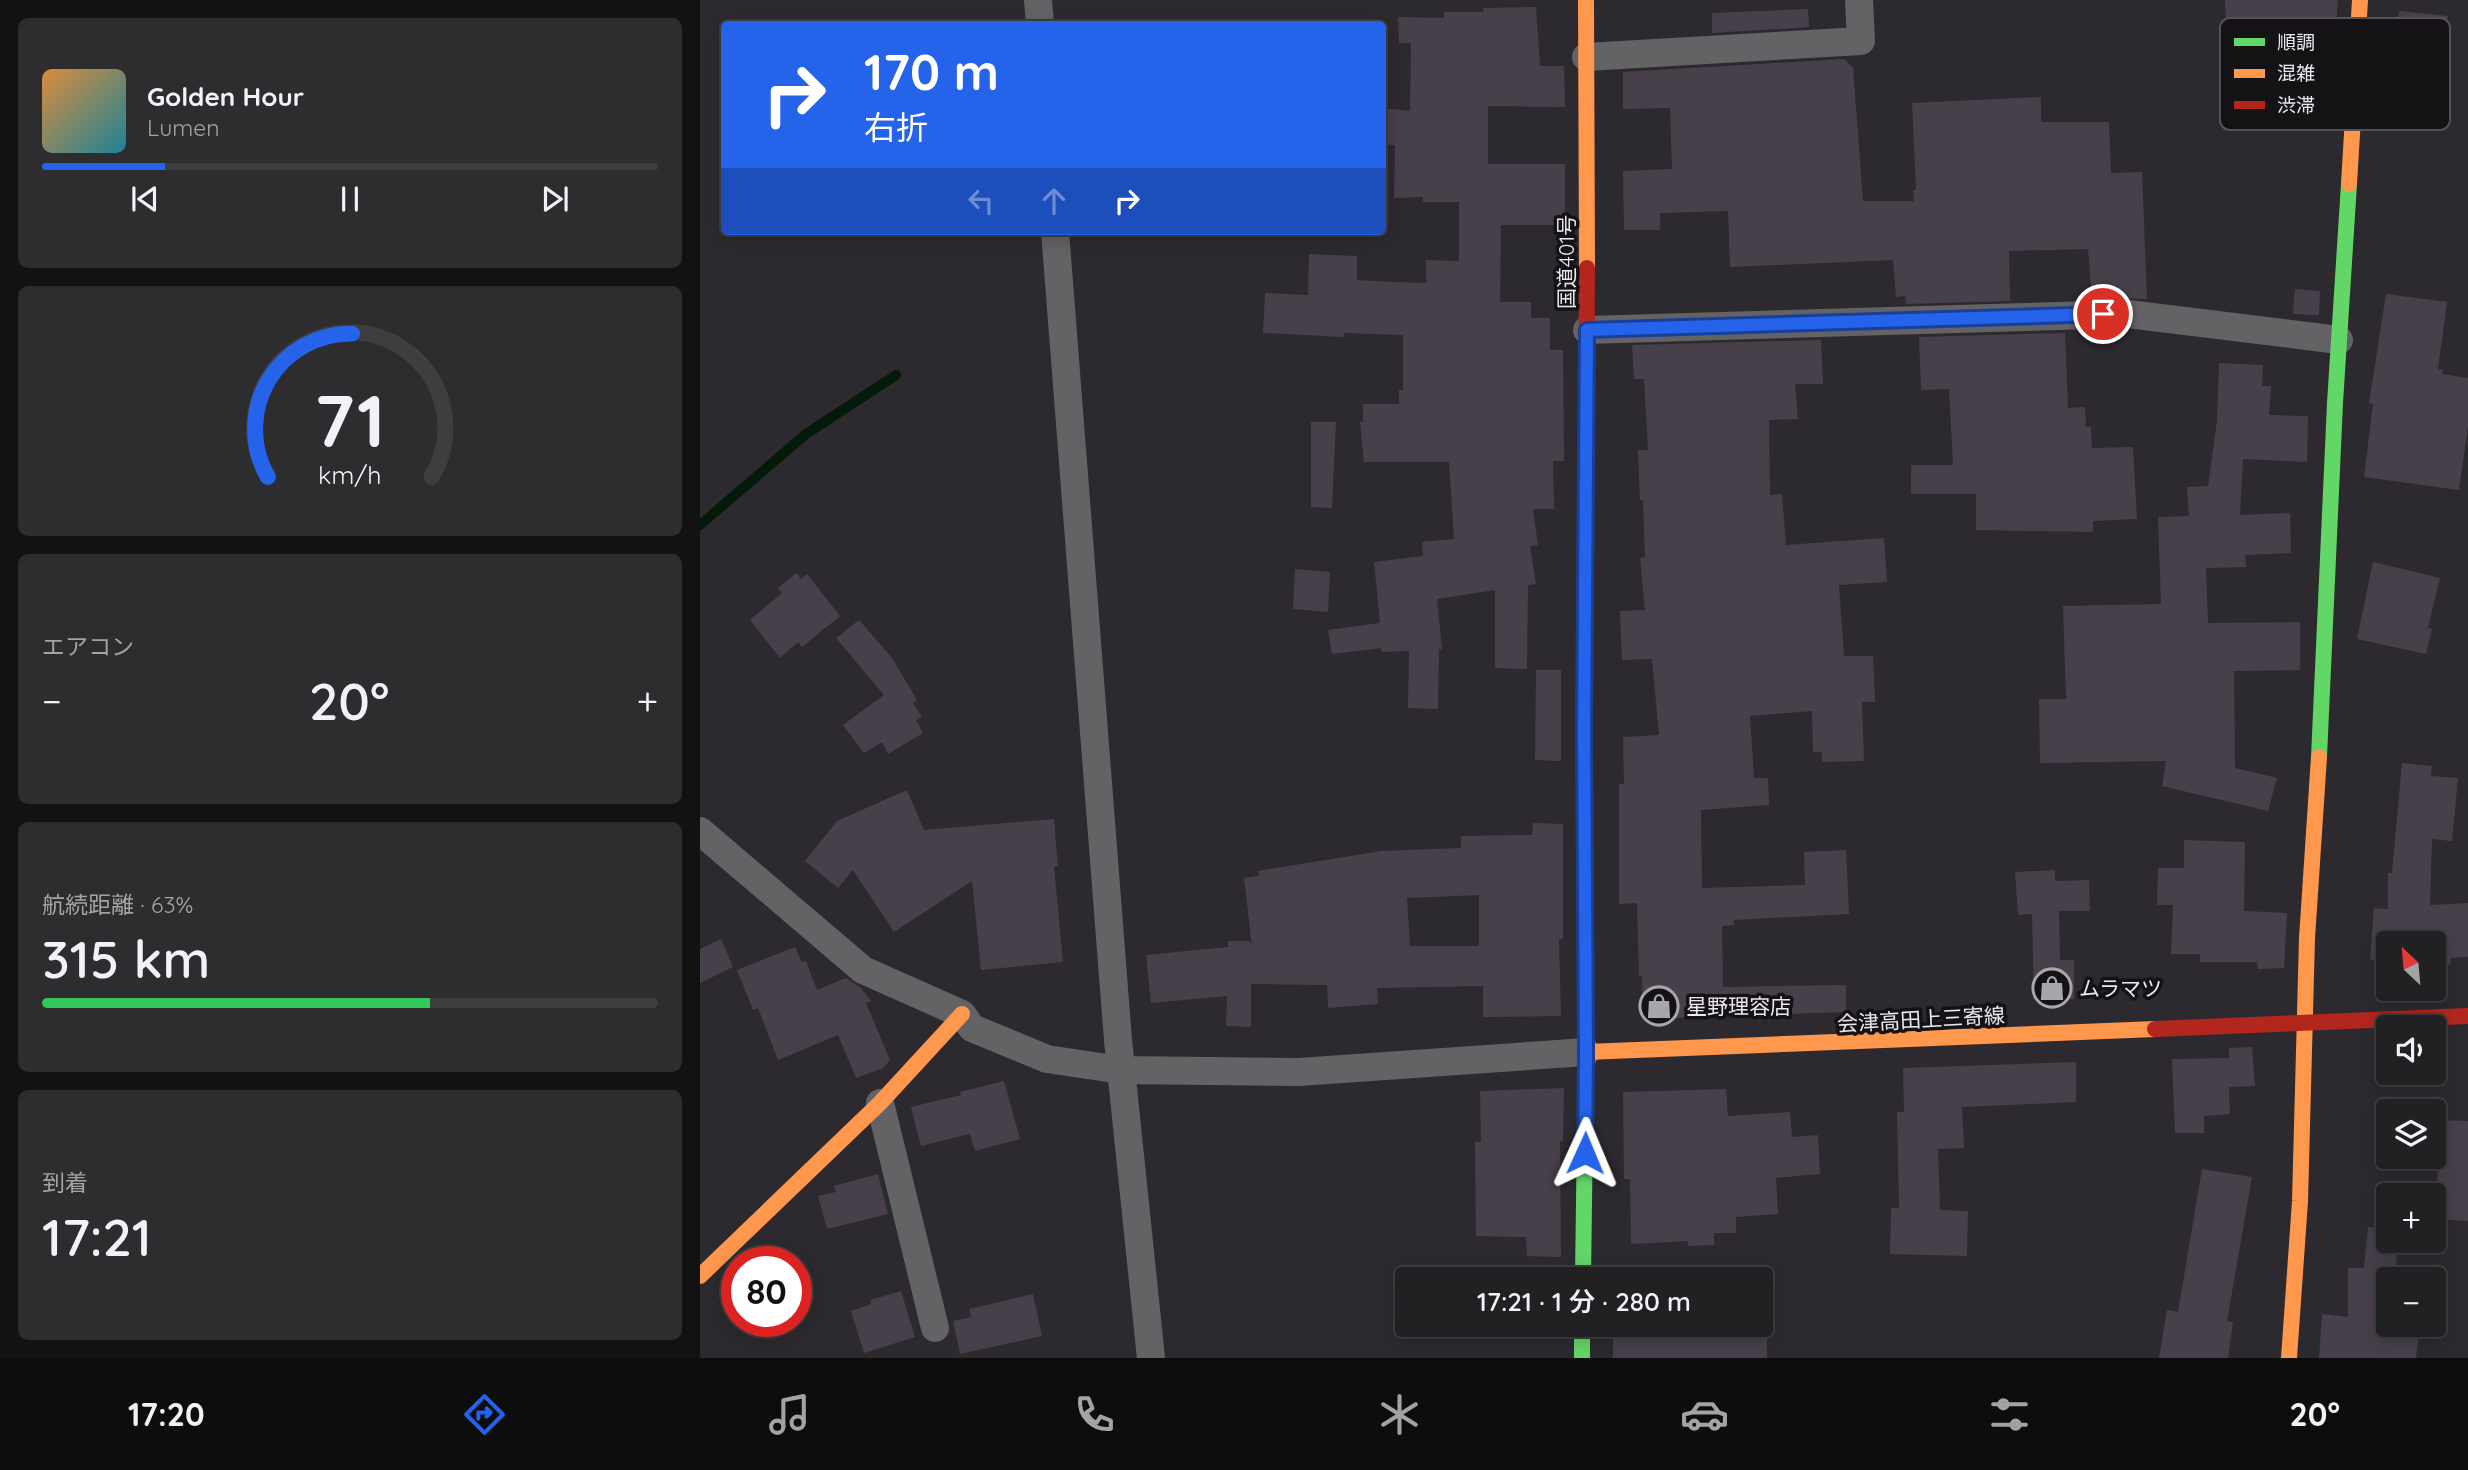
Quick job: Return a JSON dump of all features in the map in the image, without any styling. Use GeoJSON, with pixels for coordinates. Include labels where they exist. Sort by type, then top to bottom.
{"type":"FeatureCollection","features":[{"type":"Feature","properties":{"kind":"main road","name":"国道401号"},"geometry":{"type":"LineString","coordinates":[[1583,1267],[1586,1052],[1586,0]]}},
{"type":"Feature","properties":{"kind":"main road"},"geometry":{"type":"LineString","coordinates":[[2359,18],[2360,0]]}},
{"type":"Feature","properties":{"kind":"main road"},"geometry":{"type":"LineString","coordinates":[[2289,1358],[2300,1201],[2307,938],[2352,130]]}},
{"type":"Feature","properties":{"kind":"main road"},"geometry":{"type":"LineString","coordinates":[[700,1276],[880,1103],[962,1014]]}},
{"type":"Feature","properties":{"kind":"main road","name":"会津高田上三寄線"},"geometry":{"type":"LineString","coordinates":[[1586,1052],[2468,1016]]}},
{"type":"Feature","properties":{"kind":"main road"},"geometry":{"type":"LineString","coordinates":[[1582,1337],[1582,1358]]}},
{"type":"Feature","properties":{"kind":"street"},"geometry":{"type":"LineString","coordinates":[[1038,0],[1040,21]]}},
{"type":"Feature","properties":{"kind":"street"},"geometry":{"type":"LineString","coordinates":[[1586,57],[1861,41],[1859,0]]}},
{"type":"Feature","properties":{"kind":"street"},"geometry":{"type":"LineString","coordinates":[[1055,235],[1121,1070],[1151,1358]]}},
{"type":"Feature","properties":{"kind":"street"},"geometry":{"type":"LineString","coordinates":[[1587,330],[2129,314],[2339,340]]}},
{"type":"Feature","properties":{"kind":"street"},"geometry":{"type":"LineString","coordinates":[[700,831],[863,970],[962,1014],[972,1028],[1047,1059],[1121,1070],[1300,1072],[1586,1052]]}},
{"type":"Feature","properties":{"kind":"street"},"geometry":{"type":"LineString","coordinates":[[880,1103],[935,1328]]}},
{"type":"Feature","properties":{"kind":"building"},"geometry":{"type":"Polygon","coordinates":[[[2225,0],[2338,0],[2337,18],[2226,18],[2225,0]]]}},
{"type":"Feature","properties":{"kind":"building"},"geometry":{"type":"Polygon","coordinates":[[[1536,7],[1540,66],[1564,66],[1565,107],[1488,106],[1488,164],[1565,164],[1565,225],[1501,225],[1500,302],[1531,302],[1531,318],[1550,318],[1550,350],[1563,350],[1564,461],[1553,461],[1554,509],[1533,509],[1538,545],[1530,546],[1536,584],[1528,585],[1527,669],[1495,668],[1495,590],[1437,599],[1442,649],[1439,649],[1438,709],[1408,708],[1409,651],[1382,652],[1381,648],[1332,654],[1328,630],[1380,623],[1374,562],[1423,556],[1422,542],[1454,539],[1449,462],[1364,462],[1360,422],[1363,422],[1363,404],[1399,404],[1399,390],[1403,390],[1403,335],[1344,333],[1343,337],[1263,333],[1265,293],[1308,295],[1309,254],[1357,256],[1357,280],[1394,282],[1426,283],[1426,260],[1459,261],[1459,202],[1423,202],[1423,197],[1394,198],[1395,145],[1386,144],[1386,108],[1410,111],[1411,43],[1399,43],[1398,17],[1444,18],[1444,12],[1484,12],[1483,8],[1536,7]]]}},
{"type":"Feature","properties":{"kind":"building"},"geometry":{"type":"Polygon","coordinates":[[[1808,9],[1809,27],[1712,33],[1712,13],[1808,9]]]}},
{"type":"Feature","properties":{"kind":"building"},"geometry":{"type":"Polygon","coordinates":[[[2399,11],[2448,16],[2448,18],[2398,18],[2399,11]]]}},
{"type":"Feature","properties":{"kind":"building"},"geometry":{"type":"Polygon","coordinates":[[[1844,59],[1853,68],[1863,201],[1914,201],[1913,190],[1916,190],[1912,103],[2041,97],[2041,122],[2109,122],[2111,173],[2142,172],[2147,299],[2092,298],[2088,249],[2009,251],[2010,301],[1906,304],[1905,296],[1896,297],[1893,260],[1730,267],[1728,211],[1660,213],[1660,230],[1624,230],[1623,171],[1672,169],[1670,108],[1623,109],[1623,72],[1844,59]]]}},
{"type":"Feature","properties":{"kind":"building"},"geometry":{"type":"Polygon","coordinates":[[[2295,289],[2320,291],[2319,315],[2293,314],[2295,289]]]}},
{"type":"Feature","properties":{"kind":"building"},"geometry":{"type":"Polygon","coordinates":[[[2386,294],[2447,302],[2438,369],[2443,369],[2442,374],[2468,378],[2468,426],[2459,490],[2364,477],[2373,404],[2369,403],[2386,294]]]}},
{"type":"Feature","properties":{"kind":"building"},"geometry":{"type":"Polygon","coordinates":[[[2065,333],[2068,408],[2085,407],[2086,427],[2091,427],[2092,448],[2133,447],[2137,519],[2093,521],[2093,532],[1976,530],[1976,494],[1911,494],[1911,465],[1953,465],[1949,389],[1921,390],[1919,337],[2065,333]]]}},
{"type":"Feature","properties":{"kind":"building"},"geometry":{"type":"Polygon","coordinates":[[[1821,340],[1823,384],[1795,384],[1798,419],[1769,420],[1770,495],[1782,494],[1786,545],[1884,538],[1887,582],[1839,585],[1844,656],[1873,656],[1875,702],[1862,702],[1864,761],[1822,762],[1822,752],[1813,752],[1812,711],[1750,716],[1754,778],[1768,778],[1769,805],[1701,810],[1702,888],[1805,885],[1804,852],[1846,850],[1849,914],[1734,920],[1734,925],[1722,926],[1723,987],[1846,985],[1846,1012],[1643,1019],[1637,903],[1619,904],[1619,784],[1624,784],[1623,737],[1659,735],[1652,659],[1622,660],[1620,611],[1645,610],[1640,558],[1645,557],[1643,500],[1640,500],[1638,450],[1648,450],[1644,379],[1634,379],[1632,345],[1821,340]]]}},
{"type":"Feature","properties":{"kind":"building"},"geometry":{"type":"Polygon","coordinates":[[[2219,363],[2263,365],[2262,386],[2271,386],[2269,415],[2308,416],[2307,462],[2243,459],[2240,515],[2290,513],[2291,553],[2245,555],[2246,567],[2206,568],[2208,623],[2300,622],[2300,670],[2234,671],[2235,768],[2277,778],[2268,811],[2162,786],[2166,761],[2040,763],[2039,699],[2066,699],[2063,606],[2161,604],[2158,517],[2189,516],[2187,487],[2208,486],[2217,420],[2219,363]]]}},
{"type":"Feature","properties":{"kind":"building"},"geometry":{"type":"Polygon","coordinates":[[[1311,422],[1336,422],[1332,508],[1311,507],[1311,422]]]}},
{"type":"Feature","properties":{"kind":"building"},"geometry":{"type":"Polygon","coordinates":[[[2373,562],[2440,578],[2428,628],[2432,629],[2426,654],[2357,639],[2373,562]]]}},
{"type":"Feature","properties":{"kind":"building"},"geometry":{"type":"Polygon","coordinates":[[[1295,569],[1330,572],[1328,612],[1293,609],[1295,569]]]}},
{"type":"Feature","properties":{"kind":"building"},"geometry":{"type":"Polygon","coordinates":[[[796,573],[801,579],[807,574],[840,616],[802,647],[798,642],[780,658],[750,620],[782,593],[778,588],[796,573]]]}},
{"type":"Feature","properties":{"kind":"building"},"geometry":{"type":"Polygon","coordinates":[[[859,620],[892,658],[917,700],[913,703],[922,717],[916,720],[923,733],[888,754],[882,742],[864,753],[843,725],[884,695],[836,638],[859,620]]]}},
{"type":"Feature","properties":{"kind":"building"},"geometry":{"type":"Polygon","coordinates":[[[1536,670],[1561,670],[1561,761],[1535,760],[1536,670]]]}},
{"type":"Feature","properties":{"kind":"building"},"geometry":{"type":"Polygon","coordinates":[[[2402,763],[2432,766],[2431,776],[2458,778],[2452,841],[2432,839],[2430,905],[2468,903],[2468,957],[2451,958],[2450,965],[2446,965],[2446,931],[2376,931],[2376,960],[2370,960],[2374,908],[2388,909],[2388,873],[2392,873],[2402,763]]]}},
{"type":"Feature","properties":{"kind":"building"},"geometry":{"type":"Polygon","coordinates":[[[907,790],[924,830],[1054,819],[1058,866],[1054,867],[1063,962],[981,970],[972,881],[894,932],[853,870],[838,888],[805,861],[837,821],[907,790]]]}},
{"type":"Feature","properties":{"kind":"building"},"geometry":{"type":"Polygon","coordinates":[[[1533,823],[1563,824],[1563,939],[1559,939],[1561,1016],[1483,1017],[1483,986],[1377,988],[1378,1004],[1328,1008],[1327,985],[1251,984],[1251,1027],[1226,1026],[1227,996],[1151,1003],[1146,955],[1228,947],[1228,941],[1250,941],[1252,947],[1244,878],[1259,876],[1258,871],[1381,851],[1461,848],[1461,836],[1532,835],[1533,823]],[[1479,895],[1407,898],[1410,946],[1479,946],[1479,895]]]}},
{"type":"Feature","properties":{"kind":"building"},"geometry":{"type":"Polygon","coordinates":[[[2184,840],[2245,842],[2244,911],[2287,913],[2284,968],[2258,969],[2257,962],[2200,962],[2200,954],[2171,954],[2173,905],[2157,905],[2158,868],[2184,868],[2184,840]]]}},
{"type":"Feature","properties":{"kind":"building"},"geometry":{"type":"Polygon","coordinates":[[[2055,870],[2055,881],[2089,880],[2090,911],[2059,911],[2060,960],[2074,960],[2074,999],[2034,1000],[2032,914],[2018,915],[2015,872],[2055,870]]]}},
{"type":"Feature","properties":{"kind":"building"},"geometry":{"type":"Polygon","coordinates":[[[721,939],[733,967],[700,983],[700,949],[721,939]]]}},
{"type":"Feature","properties":{"kind":"building"},"geometry":{"type":"Polygon","coordinates":[[[795,947],[802,962],[806,961],[817,990],[846,978],[860,987],[871,1001],[866,1003],[890,1060],[883,1068],[856,1078],[838,1035],[778,1060],[758,1008],[753,1010],[737,970],[795,947]]]}},
{"type":"Feature","properties":{"kind":"building"},"geometry":{"type":"Polygon","coordinates":[[[2252,1047],[2255,1086],[2229,1087],[2230,1114],[2204,1116],[2204,1133],[2175,1133],[2172,1059],[2229,1058],[2229,1048],[2252,1047]]]}},
{"type":"Feature","properties":{"kind":"building"},"geometry":{"type":"Polygon","coordinates":[[[2076,1062],[2076,1102],[1962,1107],[1964,1148],[1938,1149],[1940,1210],[1968,1211],[1967,1256],[1890,1254],[1891,1208],[1899,1208],[1897,1112],[1904,1112],[1903,1068],[2076,1062]]]}},
{"type":"Feature","properties":{"kind":"building"},"geometry":{"type":"Polygon","coordinates":[[[1004,1081],[1020,1139],[975,1151],[970,1134],[921,1146],[911,1107],[1004,1081]]]}},
{"type":"Feature","properties":{"kind":"building"},"geometry":{"type":"Polygon","coordinates":[[[1564,1088],[1563,1141],[1560,1141],[1561,1257],[1527,1256],[1526,1237],[1476,1236],[1475,1142],[1481,1142],[1480,1091],[1564,1088]]]}},
{"type":"Feature","properties":{"kind":"building"},"geometry":{"type":"Polygon","coordinates":[[[1726,1089],[1728,1116],[1790,1112],[1792,1137],[1818,1135],[1820,1174],[1776,1178],[1778,1214],[1736,1217],[1736,1233],[1714,1233],[1714,1245],[1688,1246],[1688,1241],[1631,1244],[1630,1179],[1624,1179],[1623,1092],[1726,1089]]]}},
{"type":"Feature","properties":{"kind":"building"},"geometry":{"type":"Polygon","coordinates":[[[2446,1120],[2468,1121],[2468,1221],[2446,1220],[2446,1183],[2437,1183],[2438,1169],[2446,1169],[2446,1120]]]}},
{"type":"Feature","properties":{"kind":"building"},"geometry":{"type":"Polygon","coordinates":[[[2202,1169],[2252,1177],[2227,1321],[2233,1322],[2228,1358],[2159,1358],[2167,1310],[2178,1312],[2202,1169]]]}},
{"type":"Feature","properties":{"kind":"building"},"geometry":{"type":"Polygon","coordinates":[[[878,1174],[888,1214],[827,1229],[818,1196],[836,1192],[834,1186],[878,1174]]]}},
{"type":"Feature","properties":{"kind":"building"},"geometry":{"type":"Polygon","coordinates":[[[2368,1227],[2376,1227],[2376,1253],[2397,1253],[2396,1267],[2376,1267],[2376,1337],[2419,1337],[2416,1358],[2319,1358],[2322,1314],[2348,1317],[2348,1268],[2364,1268],[2368,1227]]]}},
{"type":"Feature","properties":{"kind":"building"},"geometry":{"type":"Polygon","coordinates":[[[901,1291],[915,1337],[864,1353],[851,1311],[871,1304],[870,1300],[901,1291]]]}},
{"type":"Feature","properties":{"kind":"building"},"geometry":{"type":"Polygon","coordinates":[[[1033,1294],[1042,1336],[960,1354],[953,1321],[971,1317],[969,1309],[1033,1294]]]}},
{"type":"Feature","properties":{"kind":"building"},"geometry":{"type":"Polygon","coordinates":[[[1613,1337],[1767,1337],[1767,1358],[1613,1358],[1613,1337]]]}},
{"type":"Feature","properties":{"kind":"waterway"},"geometry":{"type":"LineString","coordinates":[[700,525],[806,434],[896,375]]}},
{"type":"Feature","properties":{"kind":"traffic: fast"},"geometry":{"type":"LineString","coordinates":[[2319,757],[2335,403],[2349,184]]}},
{"type":"Feature","properties":{"kind":"traffic: fast"},"geometry":{"type":"LineString","coordinates":[[1583,1267],[1586,1052],[1584,715]]}},
{"type":"Feature","properties":{"kind":"traffic: fast"},"geometry":{"type":"LineString","coordinates":[[1582,1337],[1582,1358]]}},
{"type":"Feature","properties":{"kind":"traffic: slow"},"geometry":{"type":"LineString","coordinates":[[1586,0],[1587,268]]}},
{"type":"Feature","properties":{"kind":"traffic: slow"},"geometry":{"type":"LineString","coordinates":[[2359,18],[2360,0]]}},
{"type":"Feature","properties":{"kind":"traffic: slow"},"geometry":{"type":"LineString","coordinates":[[2349,184],[2352,130]]}},
{"type":"Feature","properties":{"kind":"traffic: slow"},"geometry":{"type":"LineString","coordinates":[[2289,1358],[2300,1201],[2307,938],[2319,757]]}},
{"type":"Feature","properties":{"kind":"traffic: slow"},"geometry":{"type":"LineString","coordinates":[[700,1276],[880,1103],[962,1014]]}},
{"type":"Feature","properties":{"kind":"traffic: slow"},"geometry":{"type":"LineString","coordinates":[[1586,1052],[2155,1029]]}},
{"type":"Feature","properties":{"kind":"traffic: jam"},"geometry":{"type":"LineString","coordinates":[[1584,715],[1587,268]]}},
{"type":"Feature","properties":{"kind":"traffic: jam"},"geometry":{"type":"LineString","coordinates":[[2155,1029],[2468,1016]]}},
{"type":"Feature","properties":{"kind":"place","name":"ムラマツ"},"geometry":{"type":"Point","coordinates":[2052,988]}},
{"type":"Feature","properties":{"kind":"place","name":"星野理容店"},"geometry":{"type":"Point","coordinates":[1659,1006]}},
{"type":"Feature","properties":{"kind":"route"},"geometry":{"type":"LineString","coordinates":[[1585,1153],[1587,330],[2103,314]]}}]}
